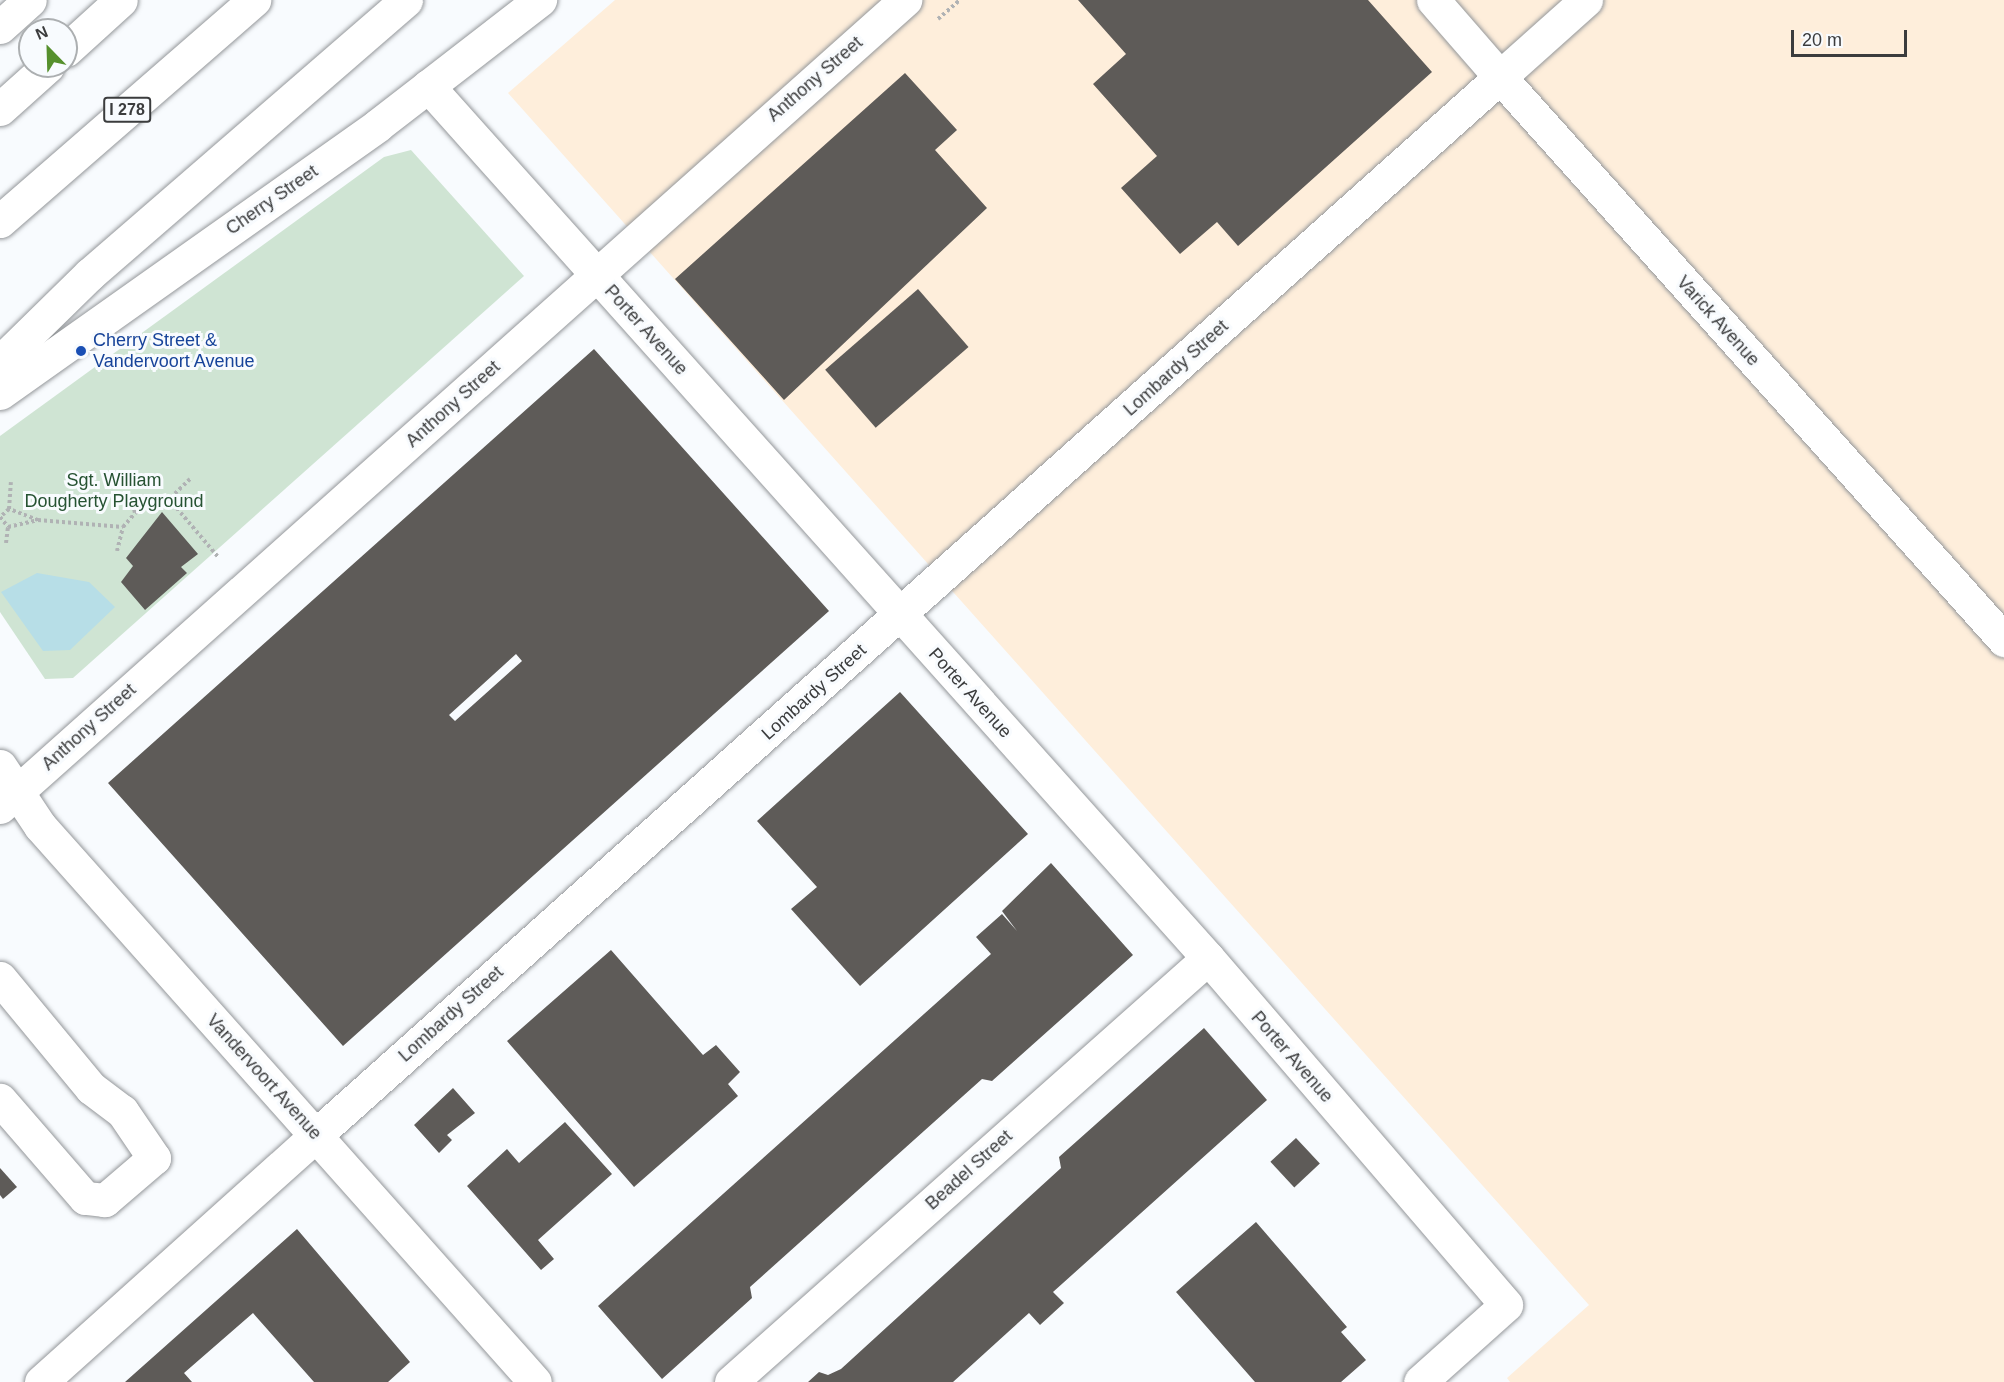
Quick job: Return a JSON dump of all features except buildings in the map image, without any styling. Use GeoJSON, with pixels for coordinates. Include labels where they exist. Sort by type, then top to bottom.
{"type":"FeatureCollection","features":[{"type":"Feature","properties":{"kind":"main road"},"geometry":{"type":"LineString","coordinates":[[0,27],[30,0]]}},
{"type":"Feature","properties":{"kind":"main road"},"geometry":{"type":"LineString","coordinates":[[78,39],[121,0]]}},
{"type":"Feature","properties":{"kind":"main road","name":"I 278"},"geometry":{"type":"LineString","coordinates":[[0,221],[254,0]]}},
{"type":"Feature","properties":{"kind":"main road"},"geometry":{"type":"LineString","coordinates":[[0,362],[90,274],[406,0]]}},
{"type":"Feature","properties":{"kind":"main road","name":"Cherry Street"},"geometry":{"type":"LineString","coordinates":[[0,393],[428,86],[540,0]]}},
{"type":"Feature","properties":{"kind":"main road","name":"Anthony Street"},"geometry":{"type":"LineString","coordinates":[[6,788],[596,274],[905,0]]}},
{"type":"Feature","properties":{"kind":"main road","name":"Varick Avenue"},"geometry":{"type":"LineString","coordinates":[[1433,0],[2004,640]]}},
{"type":"Feature","properties":{"kind":"main road","name":"Lombardy Street"},"geometry":{"type":"LineString","coordinates":[[41,1382],[1586,0]]}},
{"type":"Feature","properties":{"kind":"main road"},"geometry":{"type":"LineString","coordinates":[[0,110],[35,78]]}},
{"type":"Feature","properties":{"kind":"main road","name":"Porter Avenue"},"geometry":{"type":"LineString","coordinates":[[428,86],[1208,958],[1506,1305],[1420,1382]]}},
{"type":"Feature","properties":{"kind":"main road","name":"Vandervoort Avenue"},"geometry":{"type":"LineString","coordinates":[[6,788],[536,1382]]}},
{"type":"Feature","properties":{"kind":"main road","name":"Beadel Street"},"geometry":{"type":"LineString","coordinates":[[731,1382],[1208,958]]}},
{"type":"Feature","properties":{"kind":"main road"},"geometry":{"type":"LineString","coordinates":[[0,978],[92,1088],[122,1111],[154,1158],[105,1200],[85,1198],[0,1100]]}},
{"type":"Feature","properties":{"kind":"path"},"geometry":{"type":"LineString","coordinates":[[117,551],[123,527],[135,513],[169,499],[190,479]]}},
{"type":"Feature","properties":{"kind":"path"},"geometry":{"type":"LineString","coordinates":[[6,543],[8,527],[0,517],[9,509],[11,482]]}},
{"type":"Feature","properties":{"kind":"path"},"geometry":{"type":"LineString","coordinates":[[132,498],[135,513]]}},
{"type":"Feature","properties":{"kind":"path"},"geometry":{"type":"LineString","coordinates":[[169,499],[219,558]]}},
{"type":"Feature","properties":{"kind":"path"},"geometry":{"type":"LineString","coordinates":[[9,509],[38,520],[123,527]]}},
{"type":"Feature","properties":{"kind":"path"},"geometry":{"type":"LineString","coordinates":[[8,527],[38,520]]}},
{"type":"Feature","properties":{"kind":"shaded area"},"geometry":{"type":"Polygon","coordinates":[[[615,0],[2004,0],[2004,1382],[1510,1382],[1507,1378],[1589,1305],[508,93],[615,0]]]}},
{"type":"Feature","properties":{"kind":"green space","name":"Sgt. William Dougherty Playground"},"geometry":{"type":"Polygon","coordinates":[[[411,150],[524,276],[73,678],[45,679],[0,612],[0,436],[384,157],[411,150]]]}},
{"type":"Feature","properties":{"kind":"water"},"geometry":{"type":"Polygon","coordinates":[[[37,573],[89,582],[115,607],[70,650],[43,651],[1,592],[37,573]]]}},
{"type":"Feature","properties":{"kind":"place","name":"Cherry Street & Vandervoort Avenue"},"geometry":{"type":"Point","coordinates":[81,351]}}]}
